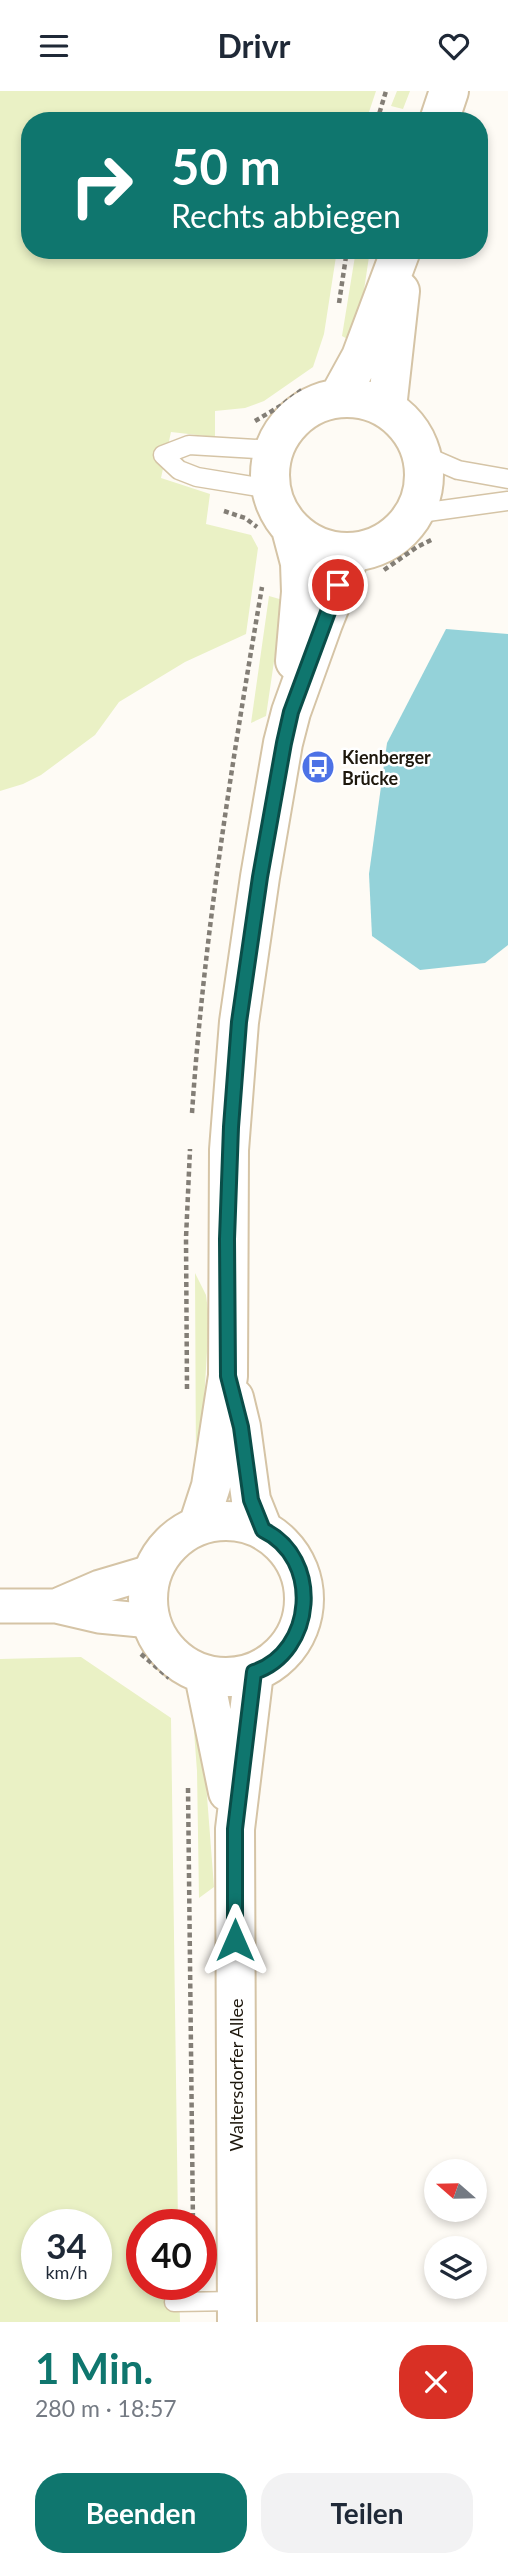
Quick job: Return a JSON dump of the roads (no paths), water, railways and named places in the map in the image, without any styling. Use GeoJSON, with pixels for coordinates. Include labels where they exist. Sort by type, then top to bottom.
{"type":"FeatureCollection","features":[{"type":"Feature","properties":{"kind":"street"},"geometry":{"type":"LineString","coordinates":[[442,112],[449,91]]}},
{"type":"Feature","properties":{"kind":"street"},"geometry":{"type":"LineString","coordinates":[[365,564],[309,543],[291,529],[277,511],[270,489],[269,466],[277,441],[292,419],[314,404],[323,391],[361,357],[399,259]]}},
{"type":"Feature","properties":{"kind":"street"},"geometry":{"type":"LineString","coordinates":[[387,408],[402,259]]}},
{"type":"Feature","properties":{"kind":"street"},"geometry":{"type":"LineString","coordinates":[[198,1526],[211,1486],[228,1376],[229,1150],[239,1022],[260,877],[291,712],[323,623],[365,564],[372,549],[392,539],[407,524],[424,526],[421,454],[417,440],[404,422],[387,408],[365,399],[323,391]]}},
{"type":"Feature","properties":{"kind":"street"},"geometry":{"type":"LineString","coordinates":[[291,529],[300,563],[291,712]]}},
{"type":"Feature","properties":{"kind":"street"},"geometry":{"type":"LineString","coordinates":[[228,1376],[241,1427],[251,1500],[263,1530]]}},
{"type":"Feature","properties":{"kind":"street"},"geometry":{"type":"LineString","coordinates":[[0,1606],[56,1606],[99,1616],[145,1637],[159,1640],[170,1655],[186,1667],[188,1678],[232,1678],[254,1672],[274,1662],[290,1646],[304,1614],[305,1592],[299,1569],[288,1550],[263,1530],[226,1519],[198,1526],[170,1544],[158,1561],[150,1581],[145,1637]]}},
{"type":"Feature","properties":{"kind":"street"},"geometry":{"type":"LineString","coordinates":[[56,1606],[100,1587],[154,1571]]}},
{"type":"Feature","properties":{"kind":"street","name":"Waltersdorfer Allee"},"geometry":{"type":"LineString","coordinates":[[237,2311],[235,1829],[254,1672]]}},
{"type":"Feature","properties":{"kind":"street","name":"Waltersdorfer Allee"},"geometry":{"type":"LineString","coordinates":[[188,1678],[235,1829]]}},
{"type":"Feature","properties":{"kind":"lane"},"geometry":{"type":"LineString","coordinates":[[270,489],[197,477],[179,470],[163,455],[189,445],[274,450]]}},
{"type":"Feature","properties":{"kind":"lane"},"geometry":{"type":"LineString","coordinates":[[421,454],[458,470],[508,479]]}},
{"type":"Feature","properties":{"kind":"lane"},"geometry":{"type":"LineString","coordinates":[[424,526],[508,501]]}},
{"type":"Feature","properties":{"kind":"lane"},"geometry":{"type":"LineString","coordinates":[[174,2302],[237,2311]]}},
{"type":"Feature","properties":{"kind":"water"},"geometry":{"type":"Polygon","coordinates":[[[446,629],[508,634],[508,945],[485,963],[420,970],[372,936],[369,874],[387,743],[446,629]]]}},
{"type":"Feature","properties":{"kind":"place","name":"Kienberger Brücke"},"geometry":{"type":"Point","coordinates":[318,767]}}]}
